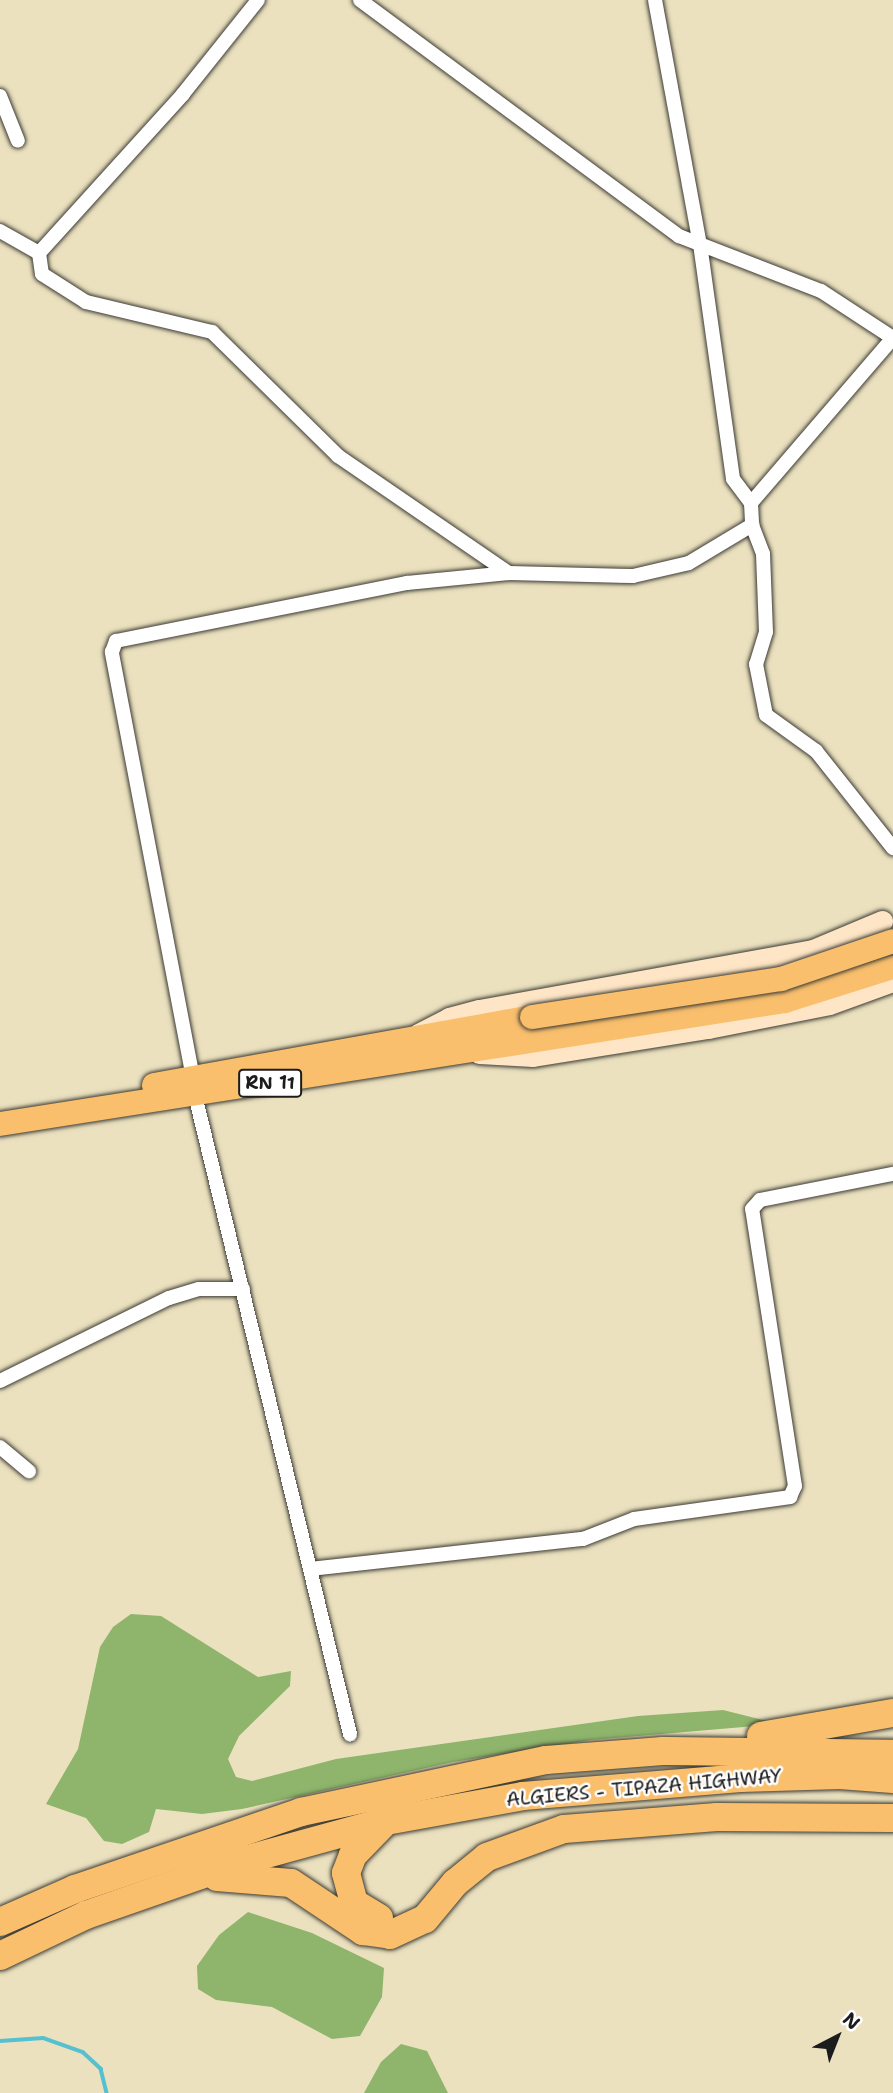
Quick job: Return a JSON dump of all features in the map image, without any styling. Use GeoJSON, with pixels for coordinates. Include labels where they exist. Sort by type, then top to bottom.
{"type":"FeatureCollection","features":[{"type":"Feature","properties":{"kind":"highway","name":"RN 11"},"geometry":{"type":"LineString","coordinates":[[0,1109],[474,1052],[536,1028],[781,979],[842,962],[890,923]]}},
{"type":"Feature","properties":{"kind":"highway","name":"RN 11"},"geometry":{"type":"LineString","coordinates":[[0,1124],[194,1086],[413,1037],[536,1028],[785,1001],[893,967]]}},
{"type":"Feature","properties":{"kind":"highway"},"geometry":{"type":"LineString","coordinates":[[663,1751],[893,1713]]}},
{"type":"Feature","properties":{"kind":"highway","name":"ALGIERS - TIPAZA HIGHWAY"},"geometry":{"type":"LineString","coordinates":[[0,1922],[75,1889],[301,1812],[546,1759],[663,1751],[893,1754]]}},
{"type":"Feature","properties":{"kind":"highway","name":"ALGIERS - TIPAZA HIGHWAY"},"geometry":{"type":"LineString","coordinates":[[0,1956],[86,1915],[193,1878],[386,1821],[523,1796],[740,1778],[840,1775],[893,1779]]}},
{"type":"Feature","properties":{"kind":"highway"},"geometry":{"type":"LineString","coordinates":[[386,1821],[350,1860],[345,1879],[358,1908],[382,1919],[413,1911],[458,1863],[490,1839],[539,1821],[727,1804],[893,1807]]}},
{"type":"Feature","properties":{"kind":"highway"},"geometry":{"type":"LineString","coordinates":[[193,1878],[254,1877],[291,1883],[363,1931],[390,1935],[425,1919],[455,1883],[486,1857],[564,1829],[717,1817],[893,1818]]}},
{"type":"Feature","properties":{"kind":"main road"},"geometry":{"type":"LineString","coordinates":[[890,923],[882,949],[893,967]]}},
{"type":"Feature","properties":{"kind":"main road","name":"RN 11"},"geometry":{"type":"LineString","coordinates":[[413,1037],[462,1014],[813,950],[890,923]]}},
{"type":"Feature","properties":{"kind":"main road","name":"RN 11"},"geometry":{"type":"LineString","coordinates":[[474,1052],[533,1056],[708,1028],[849,998],[893,981]]}},
{"type":"Feature","properties":{"kind":"main road"},"geometry":{"type":"LineString","coordinates":[[849,998],[893,996]]}},
{"type":"Feature","properties":{"kind":"street"},"geometry":{"type":"LineString","coordinates":[[39,253],[183,94],[258,0]]}},
{"type":"Feature","properties":{"kind":"street"},"geometry":{"type":"LineString","coordinates":[[360,0],[679,236],[821,290],[893,338],[751,503]]}},
{"type":"Feature","properties":{"kind":"street"},"geometry":{"type":"LineString","coordinates":[[655,0],[700,244],[733,479],[751,503],[752,525],[763,554],[766,632],[756,664],[766,715],[816,751],[893,848]]}},
{"type":"Feature","properties":{"kind":"street"},"geometry":{"type":"LineString","coordinates":[[0,96],[18,141]]}},
{"type":"Feature","properties":{"kind":"street"},"geometry":{"type":"LineString","coordinates":[[0,231],[39,253]]}},
{"type":"Feature","properties":{"kind":"street"},"geometry":{"type":"LineString","coordinates":[[39,253],[42,274],[86,302],[212,331],[338,456],[509,573]]}},
{"type":"Feature","properties":{"kind":"street"},"geometry":{"type":"LineString","coordinates":[[350,1734],[194,1086],[114,645],[123,638],[407,583],[509,573],[633,576],[689,563],[752,525]]}},
{"type":"Feature","properties":{"kind":"street"},"geometry":{"type":"LineString","coordinates":[[310,1569],[583,1539],[634,1519],[790,1497],[795,1486],[752,1209],[760,1200],[893,1174]]}},
{"type":"Feature","properties":{"kind":"street"},"geometry":{"type":"LineString","coordinates":[[0,1381],[169,1298],[199,1289],[243,1289]]}},
{"type":"Feature","properties":{"kind":"street"},"geometry":{"type":"LineString","coordinates":[[0,1447],[29,1471]]}},
{"type":"Feature","properties":{"kind":"green space"},"geometry":{"type":"Polygon","coordinates":[[[131,1614],[161,1616],[258,1677],[291,1671],[290,1686],[239,1736],[228,1759],[236,1777],[252,1781],[336,1759],[638,1716],[723,1710],[779,1724],[591,1740],[453,1762],[242,1809],[202,1814],[156,1809],[149,1832],[122,1844],[104,1841],[86,1818],[46,1804],[78,1749],[100,1647],[113,1627],[131,1614]]]}},
{"type":"Feature","properties":{"kind":"green space"},"geometry":{"type":"Polygon","coordinates":[[[248,1912],[312,1933],[384,1968],[382,1997],[360,2036],[332,2039],[272,2007],[216,2000],[198,1989],[197,1966],[219,1935],[248,1912]]]}},
{"type":"Feature","properties":{"kind":"green space"},"geometry":{"type":"Polygon","coordinates":[[[401,2044],[427,2051],[448,2093],[364,2093],[381,2062],[401,2044]]]}},
{"type":"Feature","properties":{"kind":"waterway"},"geometry":{"type":"LineString","coordinates":[[0,2041],[43,2038],[83,2052],[101,2069],[107,2093]]}}]}
